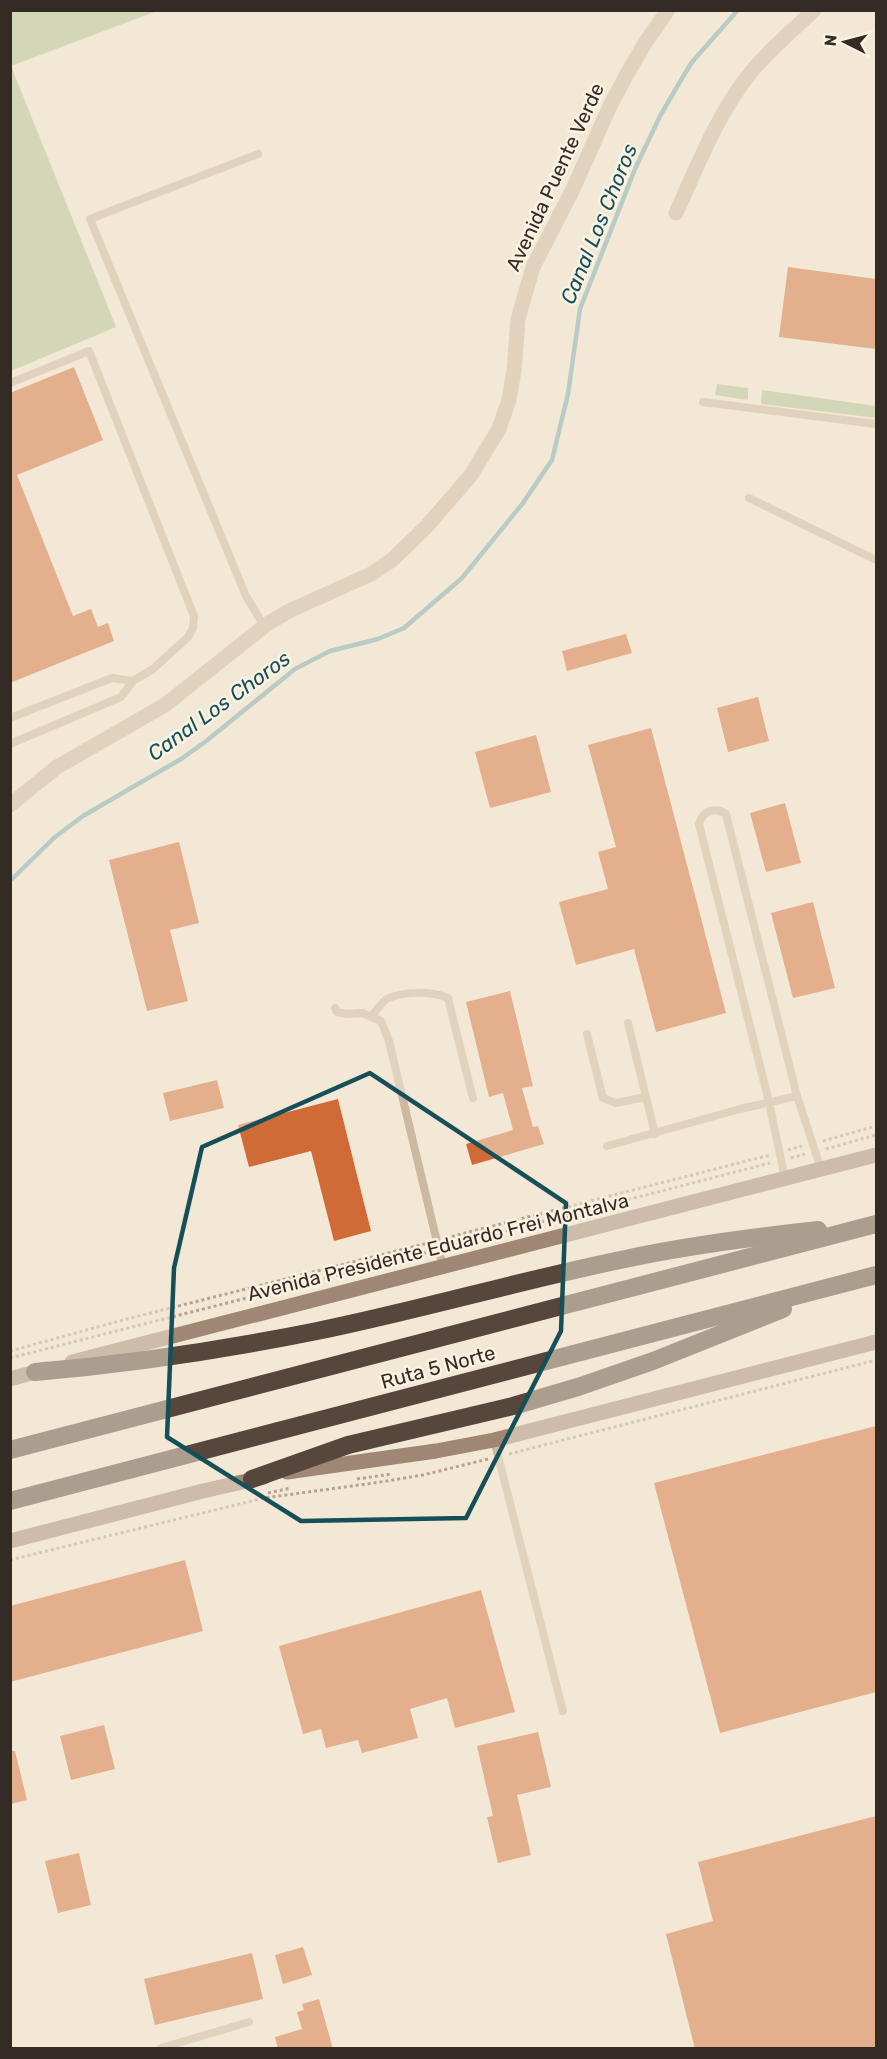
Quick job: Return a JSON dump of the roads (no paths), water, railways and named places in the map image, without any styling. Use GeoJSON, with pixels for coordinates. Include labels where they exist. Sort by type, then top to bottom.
{"type":"FeatureCollection","features":[{"type":"Feature","properties":{"kind":"highway"},"geometry":{"type":"LineString","coordinates":[[34,1372],[143,1361],[237,1347],[372,1319],[635,1257],[739,1239],[876,1224]]}},
{"type":"Feature","properties":{"kind":"highway","name":"Ruta 5 Norte"},"geometry":{"type":"LineString","coordinates":[[10,1450],[876,1224]]}},
{"type":"Feature","properties":{"kind":"highway","name":"Ruta 5 Norte"},"geometry":{"type":"LineString","coordinates":[[10,1501],[876,1275]]}},
{"type":"Feature","properties":{"kind":"highway"},"geometry":{"type":"LineString","coordinates":[[252,1479],[348,1445],[513,1406],[588,1384],[702,1342],[834,1286]]}},
{"type":"Feature","properties":{"kind":"main road","name":"Avenida Presidente Eduardo Frei Montalva"},"geometry":{"type":"LineString","coordinates":[[10,1379],[876,1155]]}},
{"type":"Feature","properties":{"kind":"main road"},"geometry":{"type":"LineString","coordinates":[[10,1540],[252,1479],[324,1466],[445,1450],[494,1440],[876,1342]]}},
{"type":"Feature","properties":{"kind":"street","name":"Avenida Puente Verde"},"geometry":{"type":"LineString","coordinates":[[10,805],[57,767],[165,705],[264,626],[289,611],[371,574],[392,560],[427,526],[481,461],[499,429],[509,400],[518,319],[532,267],[573,189],[610,106],[645,43],[668,10]]}},
{"type":"Feature","properties":{"kind":"street"},"geometry":{"type":"LineString","coordinates":[[676,213],[723,115],[740,86],[762,60],[814,10]]}},
{"type":"Feature","properties":{"kind":"lane"},"geometry":{"type":"LineString","coordinates":[[258,154],[90,219],[246,596],[264,626]]}},
{"type":"Feature","properties":{"kind":"lane"},"geometry":{"type":"LineString","coordinates":[[10,383],[89,351],[194,616],[193,628],[188,637],[153,669],[133,681],[121,697],[10,744]]}},
{"type":"Feature","properties":{"kind":"lane"},"geometry":{"type":"LineString","coordinates":[[703,402],[876,424]]}},
{"type":"Feature","properties":{"kind":"lane"},"geometry":{"type":"LineString","coordinates":[[749,498],[876,560]]}},
{"type":"Feature","properties":{"kind":"lane"},"geometry":{"type":"LineString","coordinates":[[10,718],[112,678],[133,681]]}},
{"type":"Feature","properties":{"kind":"lane"},"geometry":{"type":"LineString","coordinates":[[785,1179],[769,1102],[699,824],[702,815],[710,811],[719,810],[726,814],[797,1096],[821,1169]]}},
{"type":"Feature","properties":{"kind":"lane"},"geometry":{"type":"LineString","coordinates":[[371,1017],[386,999],[417,992],[439,994],[448,998],[474,1098]]}},
{"type":"Feature","properties":{"kind":"lane"},"geometry":{"type":"LineString","coordinates":[[335,1008],[338,1012],[346,1014],[362,1012],[381,1021],[388,1041],[443,1267]]}},
{"type":"Feature","properties":{"kind":"lane"},"geometry":{"type":"LineString","coordinates":[[628,1023],[655,1134]]}},
{"type":"Feature","properties":{"kind":"lane"},"geometry":{"type":"LineString","coordinates":[[587,1035],[603,1098],[616,1103],[645,1097]]}},
{"type":"Feature","properties":{"kind":"lane"},"geometry":{"type":"LineString","coordinates":[[607,1146],[797,1096]]}},
{"type":"Feature","properties":{"kind":"lane"},"geometry":{"type":"LineString","coordinates":[[494,1440],[563,1711]]}},
{"type":"Feature","properties":{"kind":"lane"},"geometry":{"type":"LineString","coordinates":[[161,2049],[249,2022]]}},
{"type":"Feature","properties":{"kind":"waterway","name":"Canal Los Choros"},"geometry":{"type":"LineString","coordinates":[[10,881],[55,837],[83,816],[181,759],[295,669],[330,651],[378,639],[404,628],[462,578],[523,503],[552,460],[568,394],[580,309],[635,169],[660,116],[692,62],[738,10]]}}]}
